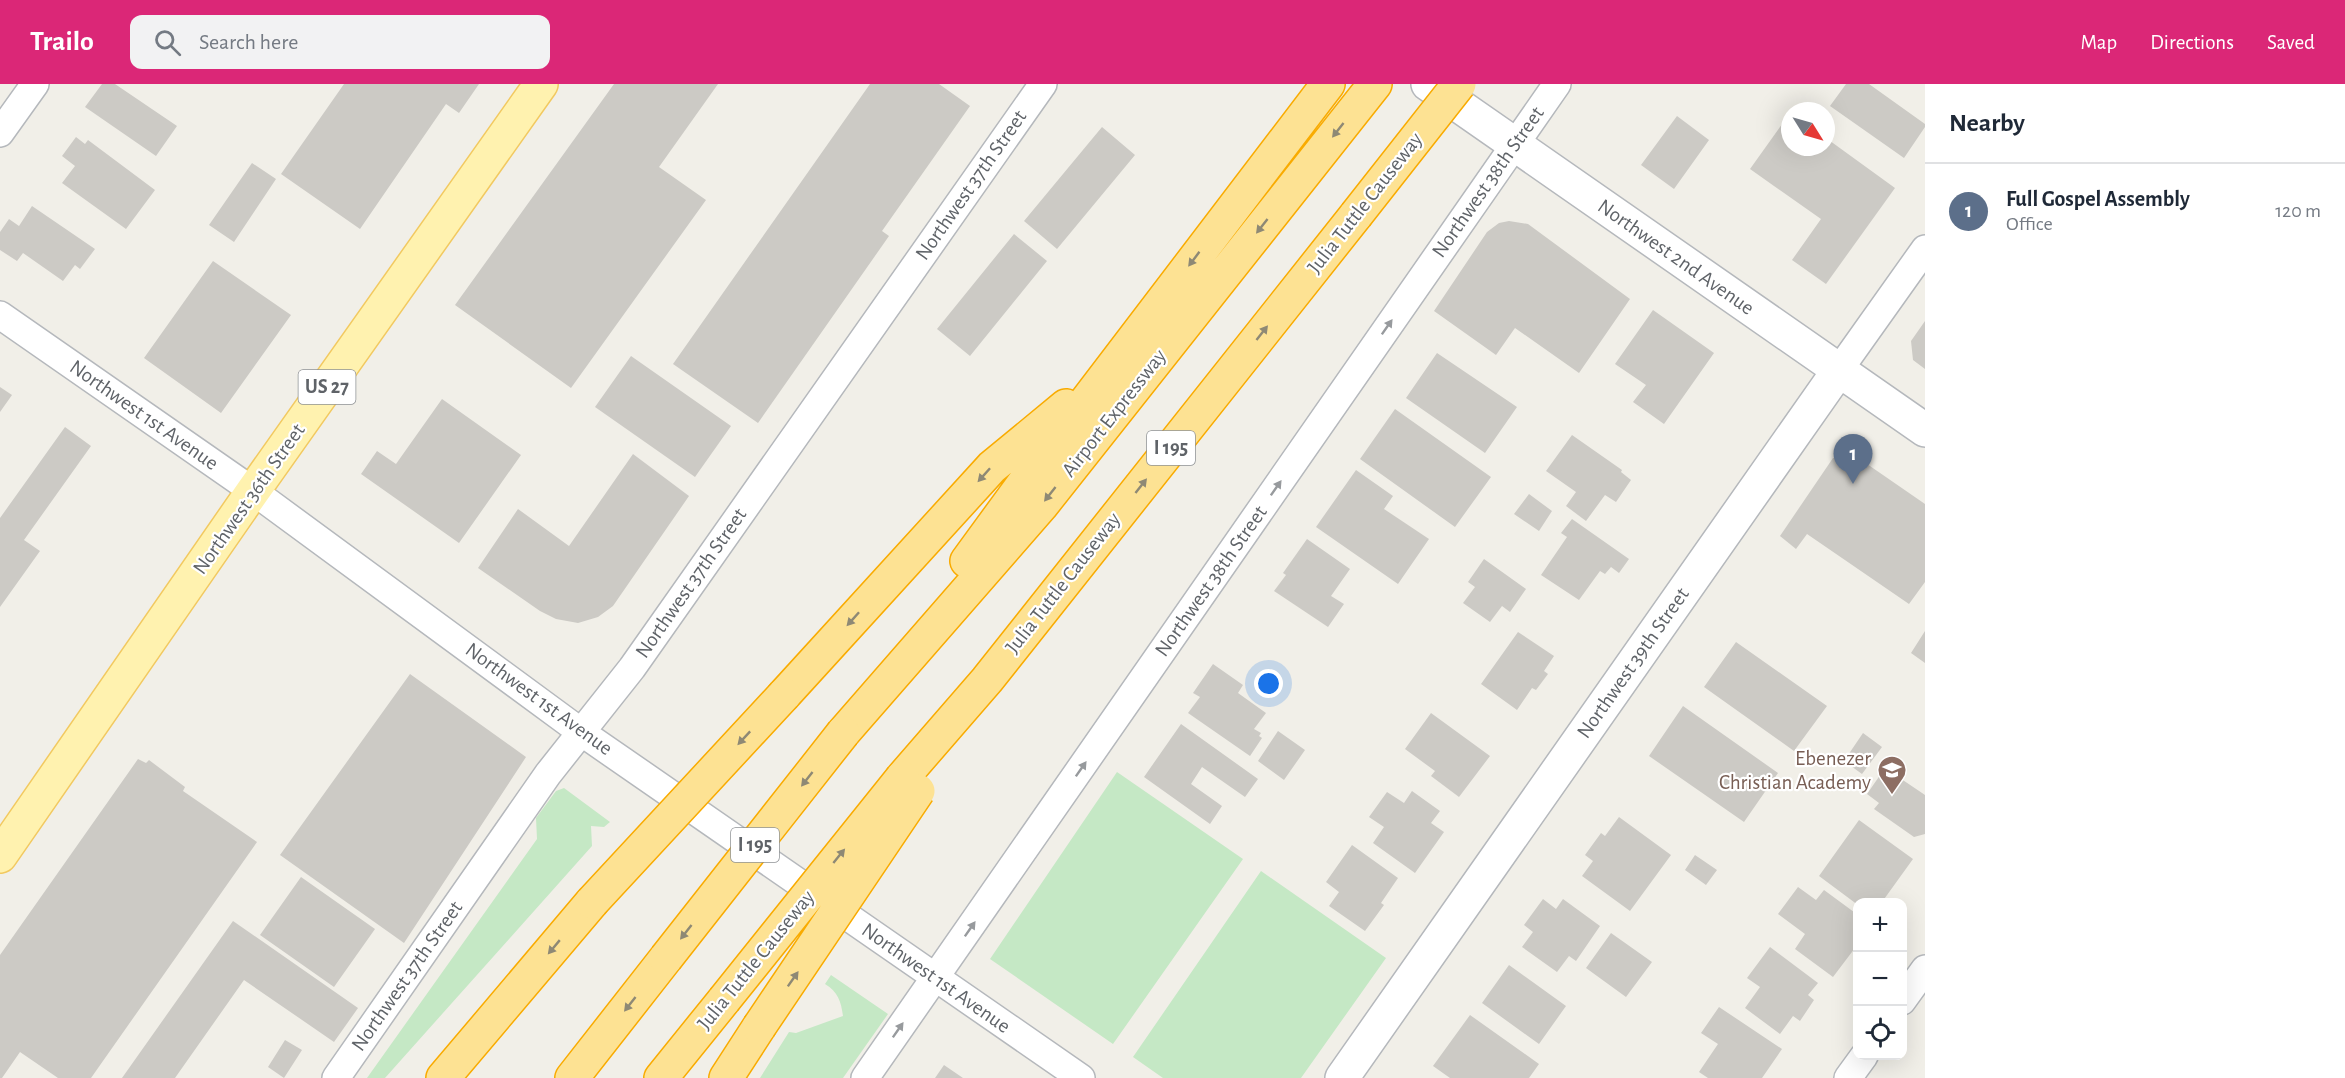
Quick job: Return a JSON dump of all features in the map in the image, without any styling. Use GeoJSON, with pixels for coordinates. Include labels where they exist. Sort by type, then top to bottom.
{"type":"FeatureCollection","features":[{"type":"Feature","properties":{"kind":"highway"},"geometry":{"type":"LineString","coordinates":[[843,733],[1024,483],[1328,84]]}},
{"type":"Feature","properties":{"kind":"highway","name":"Airport Expressway"},"geometry":{"type":"LineString","coordinates":[[843,733],[1041,506],[1375,84]]}},
{"type":"Feature","properties":{"kind":"highway","name":"Julia Tuttle Causeway"},"geometry":{"type":"LineString","coordinates":[[662,1078],[724,1000],[910,785],[987,680],[1459,84]]}},
{"type":"Feature","properties":{"kind":"highway"},"geometry":{"type":"LineString","coordinates":[[443,1078],[592,903],[992,467],[1109,370]]}},
{"type":"Feature","properties":{"kind":"highway","name":"I 195"},"geometry":{"type":"LineString","coordinates":[[572,1078],[843,733]]}},
{"type":"Feature","properties":{"kind":"highway"},"geometry":{"type":"LineString","coordinates":[[726,1078],[910,785]]}},
{"type":"Feature","properties":{"kind":"main road","name":"Northwest 36th Street"},"geometry":{"type":"LineString","coordinates":[[0,856],[253,491],[541,84]]}},
{"type":"Feature","properties":{"kind":"street"},"geometry":{"type":"LineString","coordinates":[[0,134],[35,84]]}},
{"type":"Feature","properties":{"kind":"street","name":"Northwest 37th Street"},"geometry":{"type":"LineString","coordinates":[[336,1078],[548,774],[632,668],[1043,84]]}},
{"type":"Feature","properties":{"kind":"street","name":"Northwest 2nd Avenue"},"geometry":{"type":"LineString","coordinates":[[1428,84],[1925,430]]}},
{"type":"Feature","properties":{"kind":"street","name":"Northwest 38th Street"},"geometry":{"type":"LineString","coordinates":[[865,1078],[1557,84]]}},
{"type":"Feature","properties":{"kind":"street","name":"Northwest 39th Street"},"geometry":{"type":"LineString","coordinates":[[1342,1078],[1925,249]]}},
{"type":"Feature","properties":{"kind":"street","name":"Northwest 1st Avenue"},"geometry":{"type":"LineString","coordinates":[[0,315],[253,491],[581,732],[1081,1078]]}},
{"type":"Feature","properties":{"kind":"street"},"geometry":{"type":"LineString","coordinates":[[1907,994],[1925,969]]}},
{"type":"Feature","properties":{"kind":"street"},"geometry":{"type":"LineString","coordinates":[[1848,1078],[1861,1060]]}},
{"type":"Feature","properties":{"kind":"green space"},"geometry":{"type":"Polygon","coordinates":[[[1117,772],[1243,859],[1113,1044],[990,959],[1117,772]]]}},
{"type":"Feature","properties":{"kind":"green space"},"geometry":{"type":"Polygon","coordinates":[[[564,788],[610,822],[604,827],[591,826],[592,846],[385,1078],[367,1078],[537,839],[536,818],[556,791],[564,788]]]}},
{"type":"Feature","properties":{"kind":"green space"},"geometry":{"type":"Polygon","coordinates":[[[1261,871],[1386,958],[1301,1078],[1163,1078],[1133,1057],[1261,871]]]}},
{"type":"Feature","properties":{"kind":"green space"},"geometry":{"type":"Polygon","coordinates":[[[831,975],[888,1014],[843,1078],[760,1078],[789,1032],[796,1033],[843,1016],[838,997],[825,984],[831,975]]]}},
{"type":"Feature","properties":{"kind":"building"},"geometry":{"type":"Polygon","coordinates":[[[102,84],[115,84],[177,126],[156,156],[85,107],[102,84]]]}},
{"type":"Feature","properties":{"kind":"building"},"geometry":{"type":"Polygon","coordinates":[[[344,84],[479,84],[459,113],[446,104],[360,229],[281,174],[344,84]]]}},
{"type":"Feature","properties":{"kind":"building"},"geometry":{"type":"Polygon","coordinates":[[[614,84],[718,84],[659,167],[706,200],[571,388],[455,305],[614,84]]]}},
{"type":"Feature","properties":{"kind":"building"},"geometry":{"type":"Polygon","coordinates":[[[870,84],[939,84],[970,106],[882,231],[889,236],[758,423],[673,364],[870,84]]]}},
{"type":"Feature","properties":{"kind":"building"},"geometry":{"type":"Polygon","coordinates":[[[1846,84],[1869,84],[1925,124],[1925,127],[1904,158],[1835,110],[1835,102],[1833,102],[1846,84]]]}},
{"type":"Feature","properties":{"kind":"building"},"geometry":{"type":"Polygon","coordinates":[[[1677,116],[1709,140],[1674,189],[1641,165],[1677,116]]]}},
{"type":"Feature","properties":{"kind":"building"},"geometry":{"type":"Polygon","coordinates":[[[1781,126],[1781,156],[1835,156],[1835,145],[1895,188],[1826,284],[1792,260],[1821,219],[1750,169],[1781,126]]]}},
{"type":"Feature","properties":{"kind":"building"},"geometry":{"type":"Polygon","coordinates":[[[1102,127],[1135,155],[1057,249],[1024,221],[1102,127]]]}},
{"type":"Feature","properties":{"kind":"building"},"geometry":{"type":"Polygon","coordinates":[[[76,137],[85,144],[88,140],[155,190],[126,229],[62,183],[75,166],[62,156],[76,137]]]}},
{"type":"Feature","properties":{"kind":"building"},"geometry":{"type":"Polygon","coordinates":[[[252,163],[276,179],[234,242],[209,225],[252,163]]]}},
{"type":"Feature","properties":{"kind":"building"},"geometry":{"type":"Polygon","coordinates":[[[32,206],[95,249],[80,269],[75,265],[63,281],[23,253],[17,261],[0,250],[0,232],[9,219],[19,226],[32,206]]]}},
{"type":"Feature","properties":{"kind":"building"},"geometry":{"type":"Polygon","coordinates":[[[1509,221],[1528,224],[1630,299],[1579,373],[1515,328],[1496,355],[1434,311],[1487,232],[1499,223],[1509,221]]]}},
{"type":"Feature","properties":{"kind":"building"},"geometry":{"type":"Polygon","coordinates":[[[1014,234],[1047,261],[970,356],[937,329],[1014,234]]]}},
{"type":"Feature","properties":{"kind":"building"},"geometry":{"type":"Polygon","coordinates":[[[213,261],[291,315],[221,413],[144,358],[213,261]]]}},
{"type":"Feature","properties":{"kind":"building"},"geometry":{"type":"Polygon","coordinates":[[[1653,310],[1714,353],[1664,424],[1633,402],[1646,385],[1615,364],[1653,310]]]}},
{"type":"Feature","properties":{"kind":"building"},"geometry":{"type":"Polygon","coordinates":[[[1925,321],[1925,369],[1913,360],[1911,341],[1925,321]]]}},
{"type":"Feature","properties":{"kind":"building"},"geometry":{"type":"Polygon","coordinates":[[[1437,353],[1517,407],[1485,453],[1406,398],[1437,353]]]}},
{"type":"Feature","properties":{"kind":"building"},"geometry":{"type":"Polygon","coordinates":[[[631,356],[731,426],[695,477],[595,407],[631,356]]]}},
{"type":"Feature","properties":{"kind":"building"},"geometry":{"type":"Polygon","coordinates":[[[0,387],[12,395],[0,412],[0,387]]]}},
{"type":"Feature","properties":{"kind":"building"},"geometry":{"type":"Polygon","coordinates":[[[442,399],[521,455],[459,543],[361,474],[377,451],[396,464],[442,399]]]}},
{"type":"Feature","properties":{"kind":"building"},"geometry":{"type":"Polygon","coordinates":[[[1395,409],[1491,477],[1455,527],[1360,459],[1395,409]]]}},
{"type":"Feature","properties":{"kind":"building"},"geometry":{"type":"Polygon","coordinates":[[[65,427],[91,446],[24,540],[40,551],[0,607],[0,518],[65,427]]]}},
{"type":"Feature","properties":{"kind":"building"},"geometry":{"type":"Polygon","coordinates":[[[1572,435],[1622,470],[1621,472],[1631,480],[1616,502],[1605,495],[1586,521],[1566,506],[1576,492],[1546,471],[1572,435]]]}},
{"type":"Feature","properties":{"kind":"building"},"geometry":{"type":"Polygon","coordinates":[[[633,454],[689,496],[613,606],[598,617],[578,623],[556,619],[540,611],[478,568],[518,509],[569,546],[633,454]]]}},
{"type":"Feature","properties":{"kind":"building"},"geometry":{"type":"Polygon","coordinates":[[[1854,455],[1925,504],[1925,582],[1909,604],[1807,534],[1796,549],[1780,536],[1833,458],[1854,455]]]}},
{"type":"Feature","properties":{"kind":"building"},"geometry":{"type":"Polygon","coordinates":[[[1356,470],[1393,496],[1384,509],[1429,539],[1398,584],[1316,527],[1356,470]]]}},
{"type":"Feature","properties":{"kind":"building"},"geometry":{"type":"Polygon","coordinates":[[[1529,494],[1552,511],[1539,531],[1514,514],[1529,494]]]}},
{"type":"Feature","properties":{"kind":"building"},"geometry":{"type":"Polygon","coordinates":[[[1572,519],[1629,559],[1619,573],[1611,567],[1605,574],[1600,571],[1579,600],[1541,575],[1567,537],[1561,533],[1572,519]]]}},
{"type":"Feature","properties":{"kind":"building"},"geometry":{"type":"Polygon","coordinates":[[[1307,539],[1350,569],[1331,596],[1344,604],[1328,627],[1274,591],[1286,575],[1283,573],[1307,539]]]}},
{"type":"Feature","properties":{"kind":"building"},"geometry":{"type":"Polygon","coordinates":[[[1484,559],[1526,589],[1510,612],[1502,606],[1490,622],[1463,603],[1475,587],[1468,582],[1484,559]]]}},
{"type":"Feature","properties":{"kind":"building"},"geometry":{"type":"Polygon","coordinates":[[[1925,631],[1925,663],[1911,653],[1925,631]]]}},
{"type":"Feature","properties":{"kind":"building"},"geometry":{"type":"Polygon","coordinates":[[[1518,632],[1554,656],[1544,671],[1548,674],[1536,690],[1532,688],[1517,710],[1481,684],[1518,632]]]}},
{"type":"Feature","properties":{"kind":"building"},"geometry":{"type":"Polygon","coordinates":[[[1736,642],[1827,706],[1794,751],[1704,687],[1736,642]]]}},
{"type":"Feature","properties":{"kind":"building"},"geometry":{"type":"Polygon","coordinates":[[[1213,664],[1243,685],[1238,693],[1266,713],[1254,729],[1261,733],[1259,736],[1262,738],[1250,756],[1188,713],[1200,697],[1193,693],[1213,664]]]}},
{"type":"Feature","properties":{"kind":"building"},"geometry":{"type":"Polygon","coordinates":[[[410,674],[526,757],[404,943],[280,855],[410,674]]]}},
{"type":"Feature","properties":{"kind":"building"},"geometry":{"type":"Polygon","coordinates":[[[1683,706],[1778,773],[1744,822],[1649,756],[1683,706]]]}},
{"type":"Feature","properties":{"kind":"building"},"geometry":{"type":"Polygon","coordinates":[[[1431,713],[1490,756],[1459,797],[1431,776],[1435,771],[1405,749],[1431,713]]]}},
{"type":"Feature","properties":{"kind":"building"},"geometry":{"type":"Polygon","coordinates":[[[1181,724],[1258,779],[1245,797],[1202,767],[1191,784],[1222,806],[1210,824],[1144,777],[1181,724]]]}},
{"type":"Feature","properties":{"kind":"building"},"geometry":{"type":"Polygon","coordinates":[[[1278,731],[1305,750],[1284,780],[1258,761],[1278,731]]]}},
{"type":"Feature","properties":{"kind":"building"},"geometry":{"type":"Polygon","coordinates":[[[1863,733],[1882,747],[1862,774],[1844,761],[1863,733]]]}},
{"type":"Feature","properties":{"kind":"building"},"geometry":{"type":"Polygon","coordinates":[[[138,759],[146,763],[149,760],[185,787],[183,791],[257,842],[91,1078],[58,1078],[20,1052],[0,1078],[0,955],[138,759]]]}},
{"type":"Feature","properties":{"kind":"building"},"geometry":{"type":"Polygon","coordinates":[[[1885,768],[1925,795],[1925,834],[1914,837],[1874,809],[1879,803],[1867,794],[1885,768]]]}},
{"type":"Feature","properties":{"kind":"building"},"geometry":{"type":"Polygon","coordinates":[[[1412,791],[1440,811],[1431,823],[1444,832],[1415,873],[1373,843],[1384,827],[1369,817],[1387,792],[1404,803],[1412,791]]]}},
{"type":"Feature","properties":{"kind":"building"},"geometry":{"type":"Polygon","coordinates":[[[1619,817],[1671,855],[1630,911],[1582,876],[1593,861],[1585,855],[1601,833],[1605,836],[1619,817]]]}},
{"type":"Feature","properties":{"kind":"building"},"geometry":{"type":"Polygon","coordinates":[[[1859,820],[1913,859],[1885,898],[1853,898],[1853,901],[1819,876],[1859,820]]]}},
{"type":"Feature","properties":{"kind":"building"},"geometry":{"type":"Polygon","coordinates":[[[1352,845],[1398,878],[1381,903],[1384,905],[1365,931],[1329,906],[1339,892],[1326,882],[1352,845]]]}},
{"type":"Feature","properties":{"kind":"building"},"geometry":{"type":"Polygon","coordinates":[[[1695,855],[1717,870],[1706,885],[1685,870],[1695,855]]]}},
{"type":"Feature","properties":{"kind":"building"},"geometry":{"type":"Polygon","coordinates":[[[301,877],[375,929],[334,987],[260,935],[301,877]]]}},
{"type":"Feature","properties":{"kind":"building"},"geometry":{"type":"Polygon","coordinates":[[[1798,887],[1816,900],[1824,890],[1853,911],[1853,951],[1833,977],[1795,949],[1805,934],[1778,914],[1798,887]]]}},
{"type":"Feature","properties":{"kind":"building"},"geometry":{"type":"Polygon","coordinates":[[[1543,899],[1556,909],[1563,899],[1600,926],[1576,961],[1569,956],[1557,972],[1522,947],[1533,932],[1524,925],[1543,899]]]}},
{"type":"Feature","properties":{"kind":"building"},"geometry":{"type":"Polygon","coordinates":[[[233,921],[358,1008],[334,1042],[244,980],[175,1078],[122,1078],[233,921]]]}},
{"type":"Feature","properties":{"kind":"building"},"geometry":{"type":"Polygon","coordinates":[[[1611,933],[1652,962],[1626,997],[1586,968],[1611,933]]]}},
{"type":"Feature","properties":{"kind":"building"},"geometry":{"type":"Polygon","coordinates":[[[1770,947],[1818,983],[1808,995],[1814,1000],[1800,1021],[1793,1016],[1780,1034],[1745,1008],[1760,987],[1747,978],[1770,947]]]}},
{"type":"Feature","properties":{"kind":"building"},"geometry":{"type":"Polygon","coordinates":[[[1509,965],[1566,1006],[1539,1044],[1482,1003],[1509,965]]]}},
{"type":"Feature","properties":{"kind":"building"},"geometry":{"type":"Polygon","coordinates":[[[1719,1007],[1782,1049],[1762,1078],[1708,1078],[1699,1072],[1718,1044],[1701,1033],[1719,1007]]]}},
{"type":"Feature","properties":{"kind":"building"},"geometry":{"type":"Polygon","coordinates":[[[1470,1015],[1539,1064],[1529,1078],[1450,1078],[1433,1066],[1470,1015]]]}},
{"type":"Feature","properties":{"kind":"building"},"geometry":{"type":"Polygon","coordinates":[[[285,1040],[302,1050],[284,1078],[268,1067],[285,1040]]]}},
{"type":"Feature","properties":{"kind":"building"},"geometry":{"type":"Polygon","coordinates":[[[944,1065],[963,1078],[935,1078],[944,1065]]]}},
{"type":"Feature","properties":{"kind":"place","name":"Full Gospel Assembly"},"geometry":{"type":"Point","coordinates":[1853,484]}},
{"type":"Feature","properties":{"kind":"place","name":"Ebenezer Christian Academy"},"geometry":{"type":"Point","coordinates":[1892,796]}}]}
